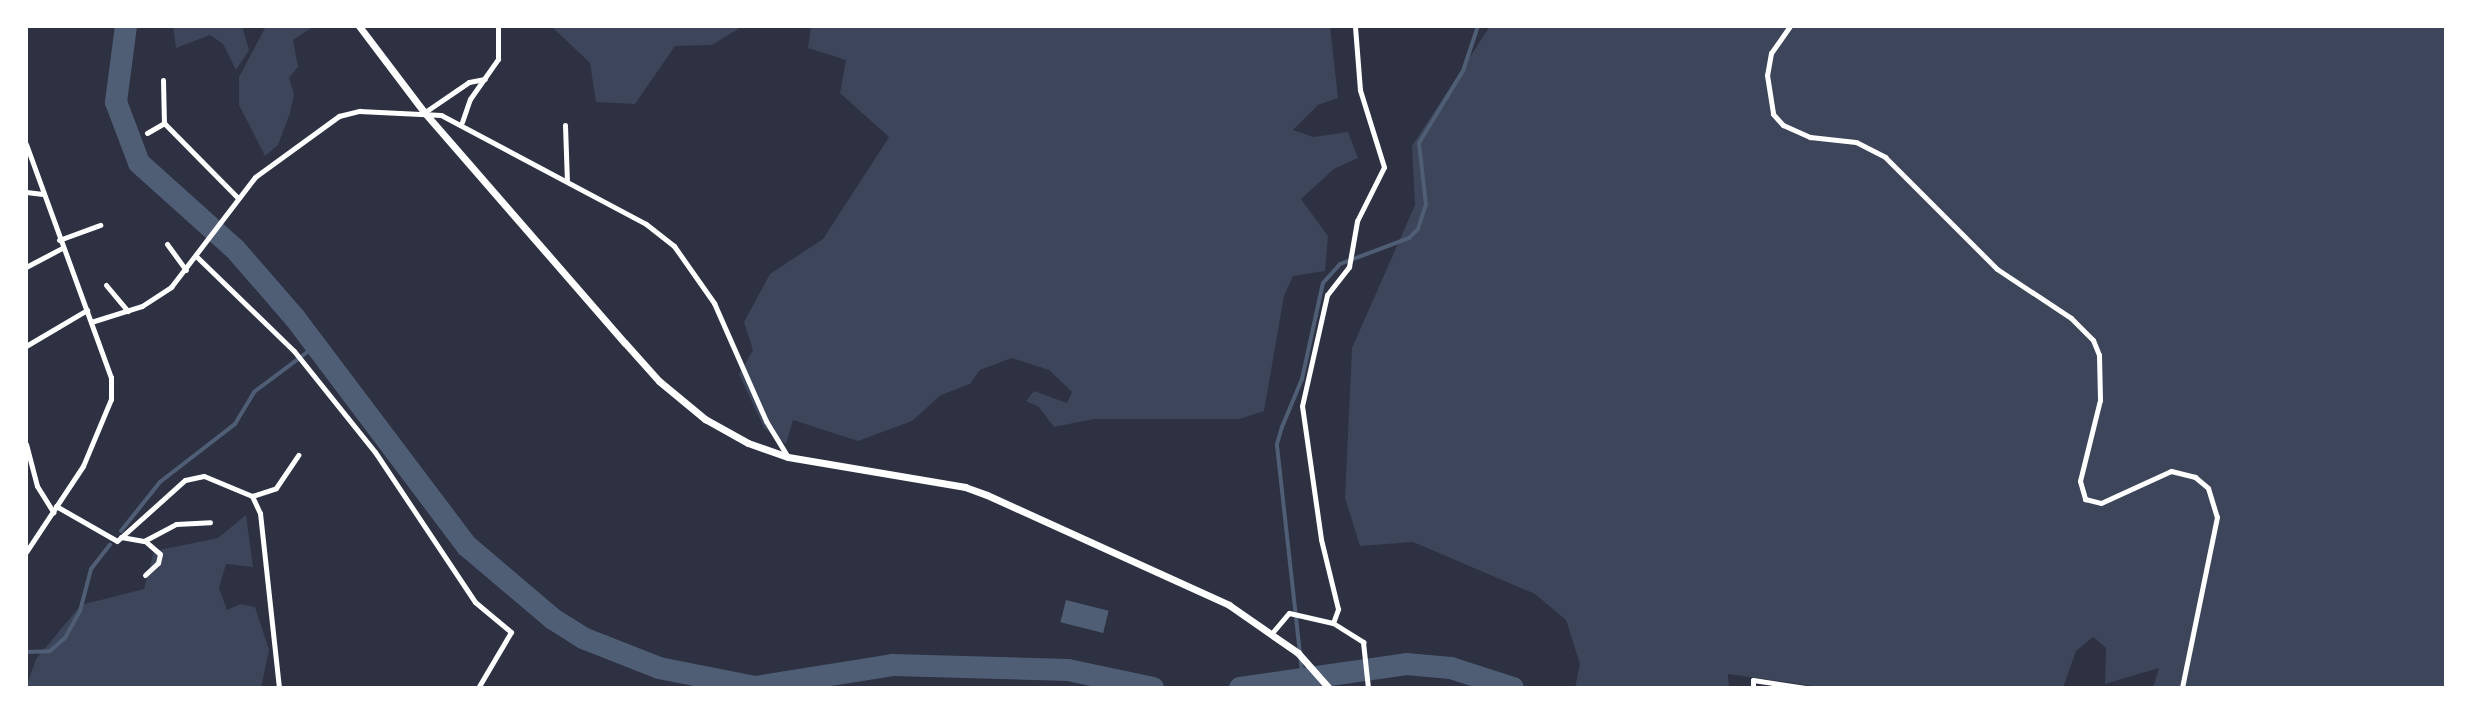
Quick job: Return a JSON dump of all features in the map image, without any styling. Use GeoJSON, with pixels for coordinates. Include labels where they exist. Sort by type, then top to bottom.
{"type":"FeatureCollection","features":[{"type":"Feature","properties":{"kind":"main road"},"geometry":{"type":"LineString","coordinates":[[359,26],[424,112],[659,381],[722,429],[788,457],[965,487],[1229,605],[1298,653],[1329,688]]}},
{"type":"Feature","properties":{"kind":"street"},"geometry":{"type":"LineString","coordinates":[[462,122],[470,99],[498,59],[498,26]]}},
{"type":"Feature","properties":{"kind":"street"},"geometry":{"type":"LineString","coordinates":[[1333,623],[1338,609],[1321,539],[1302,406],[1327,295],[1349,267],[1357,221],[1384,167],[1360,90],[1355,26]]}},
{"type":"Feature","properties":{"kind":"street"},"geometry":{"type":"LineString","coordinates":[[1790,26],[1771,53],[1767,75],[1773,114],[1783,125],[1810,137],[1856,142],[1885,157],[1997,269],[2071,318],[2093,340],[2099,355],[2100,400],[2080,481],[2085,499],[2101,503],[2171,471],[2195,477],[2208,488],[2217,517],[2182,688]]}},
{"type":"Feature","properties":{"kind":"street"},"geometry":{"type":"LineString","coordinates":[[424,112],[469,82],[486,79]]}},
{"type":"Feature","properties":{"kind":"street"},"geometry":{"type":"LineString","coordinates":[[163,80],[164,123],[237,197]]}},
{"type":"Feature","properties":{"kind":"street"},"geometry":{"type":"LineString","coordinates":[[91,322],[152,302],[186,270],[237,197],[269,165],[339,116],[359,111],[424,112],[462,122],[646,224],[687,259],[714,303],[766,421],[788,457]]}},
{"type":"Feature","properties":{"kind":"street"},"geometry":{"type":"LineString","coordinates":[[147,133],[164,123]]}},
{"type":"Feature","properties":{"kind":"street"},"geometry":{"type":"LineString","coordinates":[[565,125],[568,182]]}},
{"type":"Feature","properties":{"kind":"street"},"geometry":{"type":"LineString","coordinates":[[26,144],[111,377],[111,399],[83,466],[26,552]]}},
{"type":"Feature","properties":{"kind":"street"},"geometry":{"type":"LineString","coordinates":[[26,192],[43,194]]}},
{"type":"Feature","properties":{"kind":"street"},"geometry":{"type":"LineString","coordinates":[[59,240],[100,225]]}},
{"type":"Feature","properties":{"kind":"street"},"geometry":{"type":"LineString","coordinates":[[167,244],[186,270]]}},
{"type":"Feature","properties":{"kind":"street"},"geometry":{"type":"LineString","coordinates":[[26,267],[62,248]]}},
{"type":"Feature","properties":{"kind":"street"},"geometry":{"type":"LineString","coordinates":[[199,254],[294,351],[375,452],[475,602],[511,632],[478,688]]}},
{"type":"Feature","properties":{"kind":"street"},"geometry":{"type":"LineString","coordinates":[[106,285],[128,311]]}},
{"type":"Feature","properties":{"kind":"street"},"geometry":{"type":"LineString","coordinates":[[26,346],[87,310]]}},
{"type":"Feature","properties":{"kind":"street"},"geometry":{"type":"LineString","coordinates":[[26,444],[37,486],[55,509],[117,541],[185,480],[204,476],[252,496],[276,488],[298,455]]}},
{"type":"Feature","properties":{"kind":"street"},"geometry":{"type":"LineString","coordinates":[[252,496],[260,513],[279,688]]}},
{"type":"Feature","properties":{"kind":"street"},"geometry":{"type":"LineString","coordinates":[[144,541],[176,524],[210,522]]}},
{"type":"Feature","properties":{"kind":"street"},"geometry":{"type":"LineString","coordinates":[[120,537],[144,541],[160,554],[158,563],[145,575]]}},
{"type":"Feature","properties":{"kind":"street"},"geometry":{"type":"LineString","coordinates":[[1272,633],[1289,613],[1333,623],[1357,637],[1367,650],[1368,688]]}},
{"type":"Feature","properties":{"kind":"street"},"geometry":{"type":"LineString","coordinates":[[1753,688],[1753,680],[1805,688]]}},
{"type":"Feature","properties":{"kind":"shaded area"},"geometry":{"type":"Polygon","coordinates":[[[173,26],[242,26],[249,50],[236,70],[223,44],[210,35],[176,48],[173,26]]]}},
{"type":"Feature","properties":{"kind":"shaded area"},"geometry":{"type":"Polygon","coordinates":[[[266,26],[314,26],[293,40],[298,67],[289,78],[294,94],[290,113],[278,145],[265,156],[239,105],[239,77],[266,26]]]}},
{"type":"Feature","properties":{"kind":"shaded area"},"geometry":{"type":"Polygon","coordinates":[[[551,26],[743,26],[712,45],[675,46],[635,104],[596,102],[590,63],[551,26]]]}},
{"type":"Feature","properties":{"kind":"shaded area"},"geometry":{"type":"Polygon","coordinates":[[[811,26],[1330,26],[1338,98],[1318,105],[1293,130],[1314,137],[1348,132],[1358,158],[1334,169],[1301,199],[1328,236],[1325,271],[1293,276],[1284,296],[1264,411],[1240,419],[1094,419],[1054,427],[1039,407],[1026,401],[1034,391],[1067,403],[1072,392],[1049,370],[1012,358],[980,370],[970,384],[941,395],[912,421],[858,441],[793,420],[786,444],[764,428],[739,374],[753,350],[744,322],[770,274],[823,239],[889,137],[840,93],[846,60],[808,48],[811,26]]]}},
{"type":"Feature","properties":{"kind":"shaded area"},"geometry":{"type":"Polygon","coordinates":[[[1490,26],[2446,26],[2446,688],[2153,688],[2159,668],[2105,684],[2106,648],[2093,637],[2076,651],[2063,688],[1827,688],[1728,674],[1729,688],[1575,688],[1580,664],[1566,620],[1535,594],[1413,542],[1360,546],[1345,498],[1352,348],[1415,205],[1412,146],[1490,26]]]}},
{"type":"Feature","properties":{"kind":"shaded area"},"geometry":{"type":"Polygon","coordinates":[[[246,515],[253,567],[226,564],[219,588],[227,610],[240,604],[255,607],[269,650],[261,688],[26,688],[36,659],[81,605],[144,589],[154,551],[218,538],[246,515]]]}},
{"type":"Feature","properties":{"kind":"shaded area"},"geometry":{"type":"Polygon","coordinates":[[[1066,600],[1109,611],[1103,633],[1060,622],[1066,600]]]}},
{"type":"Feature","properties":{"kind":"waterway"},"geometry":{"type":"LineString","coordinates":[[126,26],[116,102],[139,163],[235,249],[295,318],[467,546],[553,619],[583,638],[659,668],[755,687],[892,665],[1068,670],[1153,688]]}},
{"type":"Feature","properties":{"kind":"waterway"},"geometry":{"type":"LineString","coordinates":[[1303,681],[1277,444],[1302,379],[1323,283],[1340,264],[1409,238],[1418,229],[1426,205],[1419,143],[1463,71],[1478,26]]}},
{"type":"Feature","properties":{"kind":"waterway"},"geometry":{"type":"LineString","coordinates":[[302,356],[316,346]]}},
{"type":"Feature","properties":{"kind":"waterway"},"geometry":{"type":"LineString","coordinates":[[121,531],[160,482],[235,424],[254,392],[297,360]]}},
{"type":"Feature","properties":{"kind":"waterway"},"geometry":{"type":"LineString","coordinates":[[26,652],[50,651],[65,638],[80,611],[91,569],[110,545]]}},
{"type":"Feature","properties":{"kind":"waterway"},"geometry":{"type":"LineString","coordinates":[[1240,688],[1406,664],[1451,668],[1513,688]]}}]}
